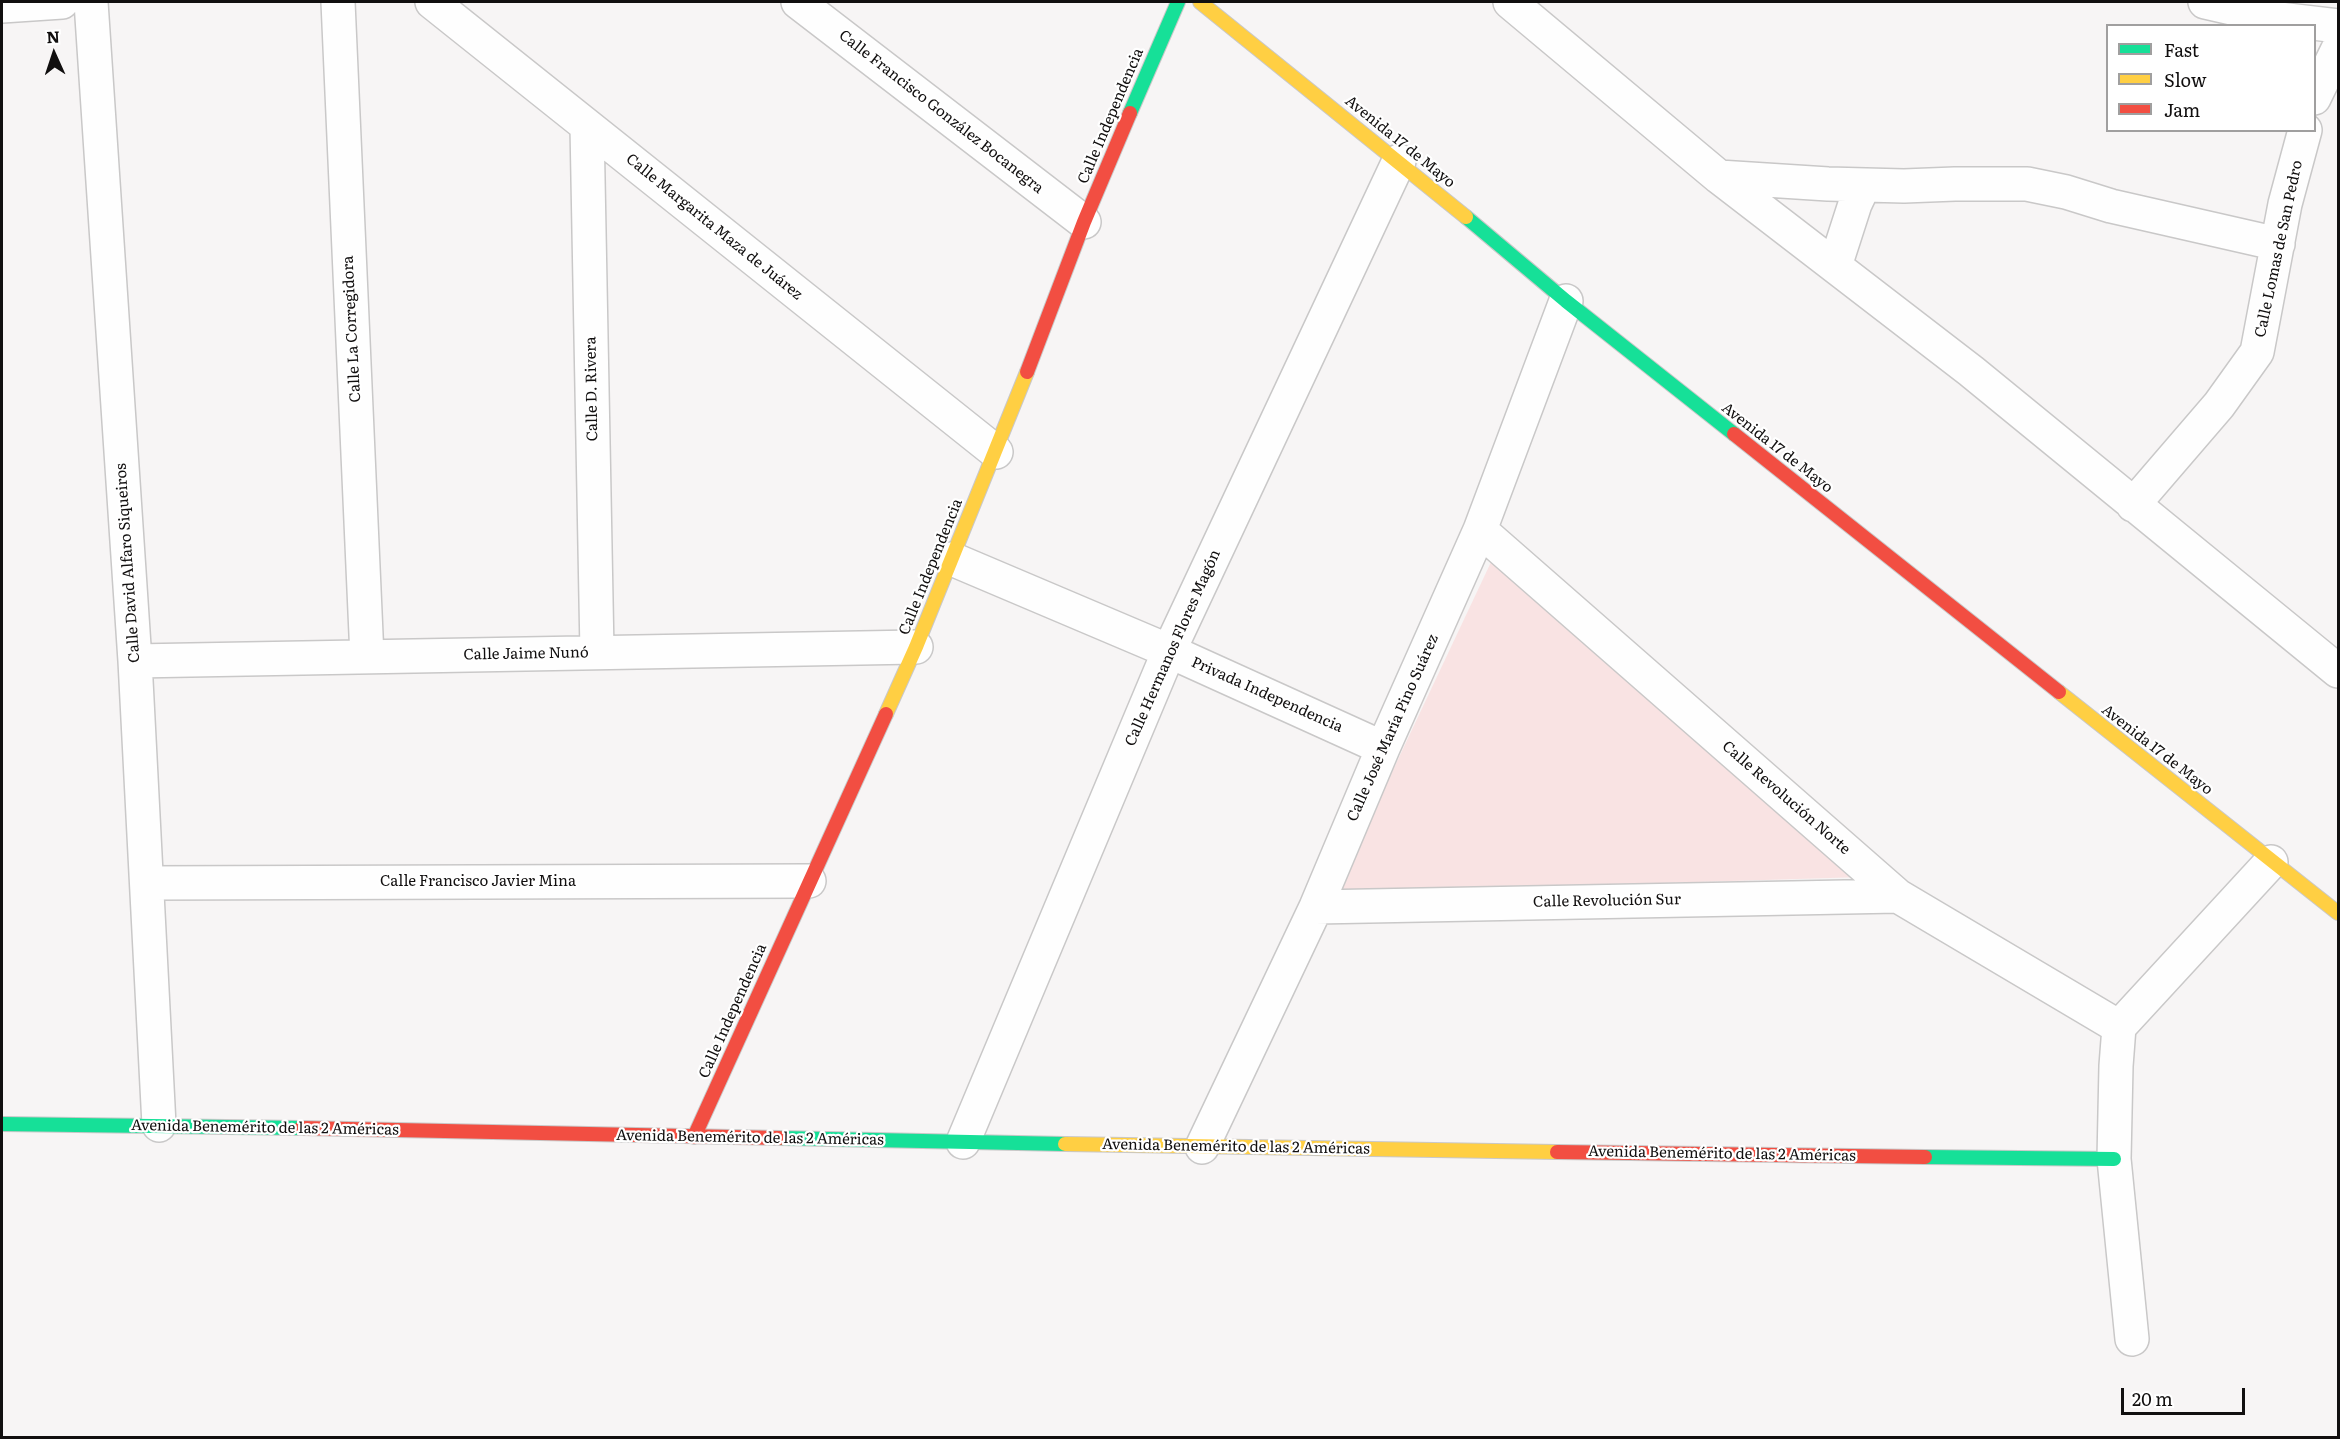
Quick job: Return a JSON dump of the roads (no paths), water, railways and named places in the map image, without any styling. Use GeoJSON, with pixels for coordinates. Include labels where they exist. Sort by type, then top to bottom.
{"type":"FeatureCollection","features":[{"type":"Feature","properties":{"kind":"street"},"geometry":{"type":"LineString","coordinates":[[2,6],[62,2]]}},
{"type":"Feature","properties":{"kind":"street","name":"Calle David Alfaro Siqueiros"},"geometry":{"type":"LineString","coordinates":[[90,2],[135,661],[159,1125]]}},
{"type":"Feature","properties":{"kind":"street","name":"Calle La Corregidora"},"geometry":{"type":"LineString","coordinates":[[338,2],[367,657]]}},
{"type":"Feature","properties":{"kind":"street","name":"Calle Margarita Maza de Juárez"},"geometry":{"type":"LineString","coordinates":[[432,2],[996,452]]}},
{"type":"Feature","properties":{"kind":"street","name":"Calle Francisco González Bocanegra"},"geometry":{"type":"LineString","coordinates":[[798,2],[1084,222]]}},
{"type":"Feature","properties":{"kind":"street","name":"Calle Independencia"},"geometry":{"type":"LineString","coordinates":[[694,1137],[916,647],[996,452],[1084,222],[1178,2]]}},
{"type":"Feature","properties":{"kind":"street","name":"Avenida 17 de Mayo"},"geometry":{"type":"LineString","coordinates":[[1200,2],[1399,161],[1566,301],[2338,913]]}},
{"type":"Feature","properties":{"kind":"street"},"geometry":{"type":"LineString","coordinates":[[1510,2],[1719,177],[1971,371],[2338,671]]}},
{"type":"Feature","properties":{"kind":"street"},"geometry":{"type":"LineString","coordinates":[[2205,2],[2279,19],[2338,26]]}},
{"type":"Feature","properties":{"kind":"street"},"geometry":{"type":"LineString","coordinates":[[2316,94],[2338,49]]}},
{"type":"Feature","properties":{"kind":"street","name":"Calle D. Rivera"},"geometry":{"type":"LineString","coordinates":[[587,126],[597,652]]}},
{"type":"Feature","properties":{"kind":"street","name":"Calle Lomas de San Pedro"},"geometry":{"type":"LineString","coordinates":[[2133,505],[2219,405],[2257,352],[2285,204],[2304,132]]}},
{"type":"Feature","properties":{"kind":"street","name":"Calle Hermanos Flores Magón"},"geometry":{"type":"LineString","coordinates":[[963,1142],[1169,651],[1399,161]]}},
{"type":"Feature","properties":{"kind":"street"},"geometry":{"type":"LineString","coordinates":[[1719,177],[1864,185],[2027,184],[2066,192],[2111,206],[2278,244]]}},
{"type":"Feature","properties":{"kind":"street"},"geometry":{"type":"LineString","coordinates":[[1835,266],[1855,204],[1864,185]]}},
{"type":"Feature","properties":{"kind":"street","name":"Calle José María Pino Suárez"},"geometry":{"type":"LineString","coordinates":[[1202,1147],[1316,907],[1383,748],[1480,531],[1566,301]]}},
{"type":"Feature","properties":{"kind":"street","name":"Calle Revolución Norte"},"geometry":{"type":"LineString","coordinates":[[1480,531],[1898,896],[2119,1027]]}},
{"type":"Feature","properties":{"kind":"street","name":"Privada Independencia"},"geometry":{"type":"LineString","coordinates":[[952,559],[1169,651],[1383,748]]}},
{"type":"Feature","properties":{"kind":"street","name":"Calle Jaime Nunó"},"geometry":{"type":"LineString","coordinates":[[135,661],[916,647]]}},
{"type":"Feature","properties":{"kind":"street"},"geometry":{"type":"LineString","coordinates":[[2132,1339],[2114,1159],[2119,1027],[2271,862]]}},
{"type":"Feature","properties":{"kind":"street","name":"Calle Francisco Javier Mina"},"geometry":{"type":"LineString","coordinates":[[147,884],[810,881]]}},
{"type":"Feature","properties":{"kind":"street","name":"Calle Revolución Sur"},"geometry":{"type":"LineString","coordinates":[[1316,907],[1898,896]]}},
{"type":"Feature","properties":{"kind":"street","name":"Avenida Benemérito de las 2 Américas"},"geometry":{"type":"LineString","coordinates":[[2,1124],[159,1125],[1202,1147],[2114,1159]]}}]}
